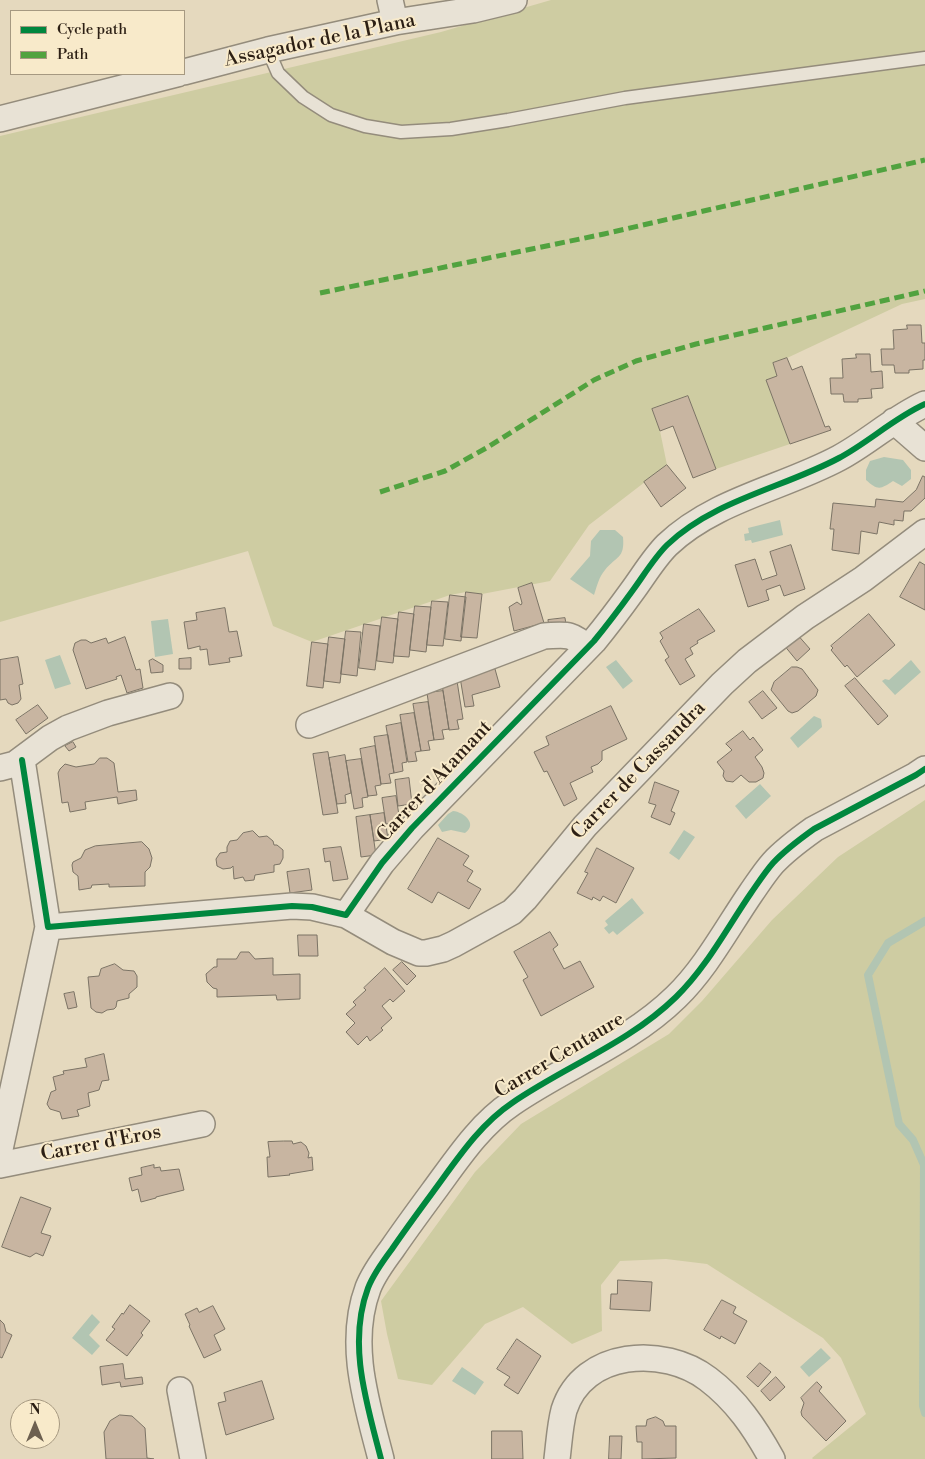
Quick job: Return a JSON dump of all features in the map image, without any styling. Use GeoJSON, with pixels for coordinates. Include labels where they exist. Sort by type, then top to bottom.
{"type":"FeatureCollection","features":[{"type":"Feature","properties":{"kind":"street","name":"Assagador de la Plana"},"geometry":{"type":"LineString","coordinates":[[185,72],[268,50],[392,11],[473,10],[514,0]]}},
{"type":"Feature","properties":{"kind":"street"},"geometry":{"type":"LineString","coordinates":[[0,119],[173,75]]}},
{"type":"Feature","properties":{"kind":"street","name":"Carrer d'Atamant"},"geometry":{"type":"LineString","coordinates":[[346,915],[382,863],[412,828],[587,648],[614,617],[667,545],[690,527],[718,510],[810,473],[841,458],[894,421],[925,404]]}},
{"type":"Feature","properties":{"kind":"street"},"geometry":{"type":"LineString","coordinates":[[894,421],[925,448]]}},
{"type":"Feature","properties":{"kind":"street","name":"Carrer de Cassandra"},"geometry":{"type":"LineString","coordinates":[[346,915],[393,942],[426,954],[454,944],[512,912],[585,826],[722,684],[747,661],[805,617],[863,579],[925,532]]}},
{"type":"Feature","properties":{"kind":"street"},"geometry":{"type":"LineString","coordinates":[[309,725],[544,636],[565,635],[578,639],[587,648]]}},
{"type":"Feature","properties":{"kind":"street"},"geometry":{"type":"LineString","coordinates":[[0,1149],[48,927],[11,764],[68,728],[108,713],[170,696]]}},
{"type":"Feature","properties":{"kind":"street","name":"Carrer Centaure"},"geometry":{"type":"LineString","coordinates":[[381,1459],[360,1364],[358,1344],[361,1315],[368,1288],[382,1263],[458,1158],[494,1117],[510,1104],[640,1027],[676,997],[707,959],[772,864],[802,838],[814,829],[908,780],[925,769]]}},
{"type":"Feature","properties":{"kind":"street"},"geometry":{"type":"LineString","coordinates":[[48,927],[292,906],[312,907],[346,915]]}},
{"type":"Feature","properties":{"kind":"street","name":"Carrer d'Eros"},"geometry":{"type":"LineString","coordinates":[[0,1164],[202,1124]]}},
{"type":"Feature","properties":{"kind":"street"},"geometry":{"type":"LineString","coordinates":[[557,1459],[564,1410],[577,1385],[604,1364],[624,1359],[645,1358],[671,1361],[690,1368],[707,1378],[724,1392],[750,1422],[772,1459]]}},
{"type":"Feature","properties":{"kind":"street"},"geometry":{"type":"LineString","coordinates":[[180,1390],[193,1459]]}},
{"type":"Feature","properties":{"kind":"lane"},"geometry":{"type":"LineString","coordinates":[[268,50],[278,72],[303,97],[331,115],[365,126],[401,132],[451,129],[625,98],[925,58]]}},
{"type":"Feature","properties":{"kind":"shaded area"},"geometry":{"type":"Polygon","coordinates":[[[551,0],[925,0],[925,299],[902,304],[773,363],[777,376],[766,380],[790,444],[716,469],[688,396],[652,409],[660,431],[667,465],[589,525],[550,581],[482,594],[466,592],[450,595],[312,642],[273,626],[248,551],[0,622],[0,136],[441,32],[551,0]]]}},
{"type":"Feature","properties":{"kind":"shaded area"},"geometry":{"type":"Polygon","coordinates":[[[884,457],[903,460],[911,470],[911,479],[902,486],[893,481],[880,488],[870,484],[866,480],[866,470],[870,461],[884,457]]]}},
{"type":"Feature","properties":{"kind":"shaded area"},"geometry":{"type":"Polygon","coordinates":[[[780,520],[783,535],[752,543],[751,540],[745,541],[744,534],[749,533],[748,528],[780,520]]]}},
{"type":"Feature","properties":{"kind":"shaded area"},"geometry":{"type":"Polygon","coordinates":[[[600,530],[615,530],[623,537],[623,549],[601,576],[594,595],[570,579],[590,556],[591,541],[600,530]]]}},
{"type":"Feature","properties":{"kind":"shaded area"},"geometry":{"type":"Polygon","coordinates":[[[168,619],[173,654],[155,657],[151,621],[168,619]]]}},
{"type":"Feature","properties":{"kind":"shaded area"},"geometry":{"type":"Polygon","coordinates":[[[60,655],[71,684],[55,689],[45,660],[60,655]]]}},
{"type":"Feature","properties":{"kind":"shaded area"},"geometry":{"type":"Polygon","coordinates":[[[616,660],[633,681],[623,689],[606,667],[616,660]]]}},
{"type":"Feature","properties":{"kind":"shaded area"},"geometry":{"type":"Polygon","coordinates":[[[911,660],[921,672],[895,695],[882,681],[885,679],[889,680],[911,660]]]}},
{"type":"Feature","properties":{"kind":"shaded area"},"geometry":{"type":"Polygon","coordinates":[[[814,716],[821,719],[822,727],[798,748],[790,738],[814,716]]]}},
{"type":"Feature","properties":{"kind":"shaded area"},"geometry":{"type":"Polygon","coordinates":[[[760,784],[771,796],[746,819],[735,806],[760,784]]]}},
{"type":"Feature","properties":{"kind":"shaded area"},"geometry":{"type":"Polygon","coordinates":[[[925,800],[925,1459],[813,1459],[866,1414],[841,1358],[823,1338],[707,1264],[666,1259],[620,1261],[601,1285],[602,1331],[572,1344],[523,1307],[485,1324],[432,1385],[398,1379],[381,1301],[475,1172],[521,1124],[669,1034],[702,1001],[772,920],[838,857],[925,800]]]}},
{"type":"Feature","properties":{"kind":"shaded area"},"geometry":{"type":"Polygon","coordinates":[[[453,811],[465,816],[470,822],[469,830],[465,833],[451,830],[442,832],[438,825],[453,811]]]}},
{"type":"Feature","properties":{"kind":"shaded area"},"geometry":{"type":"Polygon","coordinates":[[[684,830],[695,837],[679,860],[669,853],[684,830]]]}},
{"type":"Feature","properties":{"kind":"shaded area"},"geometry":{"type":"Polygon","coordinates":[[[632,898],[644,913],[617,935],[613,931],[609,934],[604,928],[608,925],[605,921],[632,898]]]}},
{"type":"Feature","properties":{"kind":"shaded area"},"geometry":{"type":"Polygon","coordinates":[[[92,1314],[100,1322],[89,1335],[100,1346],[92,1355],[72,1338],[92,1314]]]}},
{"type":"Feature","properties":{"kind":"shaded area"},"geometry":{"type":"Polygon","coordinates":[[[821,1348],[831,1358],[809,1377],[800,1367],[821,1348]]]}},
{"type":"Feature","properties":{"kind":"shaded area"},"geometry":{"type":"Polygon","coordinates":[[[462,1367],[484,1382],[475,1395],[452,1381],[462,1367]]]}},
{"type":"Feature","properties":{"kind":"building"},"geometry":{"type":"Polygon","coordinates":[[[907,325],[921,325],[922,343],[925,343],[923,369],[909,370],[909,373],[895,373],[894,365],[882,365],[881,349],[894,349],[893,330],[907,329],[907,325]]]}},
{"type":"Feature","properties":{"kind":"building"},"geometry":{"type":"Polygon","coordinates":[[[856,354],[870,354],[871,372],[882,371],[883,388],[871,389],[872,398],[858,399],[858,402],[844,402],[843,394],[831,394],[830,378],[843,378],[842,359],[856,358],[856,354]]]}},
{"type":"Feature","properties":{"kind":"building"},"geometry":{"type":"Polygon","coordinates":[[[787,358],[792,370],[802,366],[825,427],[829,426],[831,430],[790,444],[766,380],[777,376],[773,363],[787,358]]]}},
{"type":"Feature","properties":{"kind":"building"},"geometry":{"type":"Polygon","coordinates":[[[688,396],[716,469],[693,478],[673,426],[660,431],[652,409],[688,396]]]}},
{"type":"Feature","properties":{"kind":"building"},"geometry":{"type":"Polygon","coordinates":[[[667,465],[686,488],[661,507],[644,482],[667,465]]]}},
{"type":"Feature","properties":{"kind":"building"},"geometry":{"type":"Polygon","coordinates":[[[923,476],[925,477],[925,498],[911,511],[904,511],[903,521],[894,520],[894,525],[879,522],[877,534],[861,531],[859,554],[832,550],[834,529],[830,529],[833,503],[875,507],[876,499],[903,502],[916,490],[923,476]]]}},
{"type":"Feature","properties":{"kind":"building"},"geometry":{"type":"Polygon","coordinates":[[[791,545],[805,589],[784,596],[780,585],[766,590],[769,600],[748,607],[735,565],[755,559],[762,580],[777,575],[770,552],[791,545]]]}},
{"type":"Feature","properties":{"kind":"building"},"geometry":{"type":"Polygon","coordinates":[[[920,562],[925,565],[925,610],[900,597],[920,562]]]}},
{"type":"Feature","properties":{"kind":"building"},"geometry":{"type":"Polygon","coordinates":[[[532,583],[544,623],[514,631],[509,607],[517,602],[521,605],[518,588],[532,583]]]}},
{"type":"Feature","properties":{"kind":"building"},"geometry":{"type":"Polygon","coordinates":[[[466,592],[482,594],[477,638],[461,637],[466,592]]]}},
{"type":"Feature","properties":{"kind":"building"},"geometry":{"type":"Polygon","coordinates":[[[450,595],[466,597],[461,641],[445,639],[450,595]]]}},
{"type":"Feature","properties":{"kind":"building"},"geometry":{"type":"Polygon","coordinates":[[[432,601],[448,602],[443,646],[427,645],[432,601]]]}},
{"type":"Feature","properties":{"kind":"building"},"geometry":{"type":"Polygon","coordinates":[[[415,606],[431,607],[426,652],[410,650],[415,606]]]}},
{"type":"Feature","properties":{"kind":"building"},"geometry":{"type":"Polygon","coordinates":[[[225,608],[229,632],[237,631],[242,656],[229,658],[230,662],[209,665],[207,649],[200,650],[200,646],[188,649],[184,622],[197,620],[196,613],[225,608]]]}},
{"type":"Feature","properties":{"kind":"building"},"geometry":{"type":"Polygon","coordinates":[[[699,609],[715,631],[697,641],[698,643],[690,648],[693,654],[685,659],[695,676],[680,685],[665,660],[669,657],[660,641],[663,638],[660,633],[699,609]]]}},
{"type":"Feature","properties":{"kind":"building"},"geometry":{"type":"Polygon","coordinates":[[[399,612],[414,614],[409,657],[394,656],[399,612]]]}},
{"type":"Feature","properties":{"kind":"building"},"geometry":{"type":"Polygon","coordinates":[[[869,614],[895,645],[857,677],[847,665],[845,667],[831,650],[833,648],[831,646],[869,614]]]}},
{"type":"Feature","properties":{"kind":"building"},"geometry":{"type":"Polygon","coordinates":[[[382,617],[398,619],[393,663],[377,661],[382,617]]]}},
{"type":"Feature","properties":{"kind":"building"},"geometry":{"type":"Polygon","coordinates":[[[565,618],[566,624],[549,626],[548,620],[565,618]]]}},
{"type":"Feature","properties":{"kind":"building"},"geometry":{"type":"Polygon","coordinates":[[[364,624],[380,626],[375,670],[359,668],[364,624]]]}},
{"type":"Feature","properties":{"kind":"building"},"geometry":{"type":"Polygon","coordinates":[[[346,631],[361,632],[357,676],[341,674],[346,631]]]}},
{"type":"Feature","properties":{"kind":"building"},"geometry":{"type":"Polygon","coordinates":[[[796,633],[810,649],[797,661],[783,644],[796,633]]]}},
{"type":"Feature","properties":{"kind":"building"},"geometry":{"type":"Polygon","coordinates":[[[125,637],[136,670],[140,669],[143,688],[127,693],[121,675],[116,677],[117,679],[86,689],[73,650],[75,643],[86,640],[91,643],[106,638],[108,643],[125,637]]]}},
{"type":"Feature","properties":{"kind":"building"},"geometry":{"type":"Polygon","coordinates":[[[329,637],[345,639],[340,683],[324,681],[329,637]]]}},
{"type":"Feature","properties":{"kind":"building"},"geometry":{"type":"Polygon","coordinates":[[[312,642],[328,644],[323,688],[307,686],[312,642]]]}},
{"type":"Feature","properties":{"kind":"building"},"geometry":{"type":"Polygon","coordinates":[[[18,657],[23,684],[19,685],[21,699],[18,703],[12,705],[6,699],[0,700],[0,660],[18,657]]]}},
{"type":"Feature","properties":{"kind":"building"},"geometry":{"type":"Polygon","coordinates":[[[191,658],[191,669],[179,669],[179,659],[191,658]]]}},
{"type":"Feature","properties":{"kind":"building"},"geometry":{"type":"Polygon","coordinates":[[[153,659],[163,665],[163,672],[151,673],[149,661],[153,659]]]}},
{"type":"Feature","properties":{"kind":"building"},"geometry":{"type":"Polygon","coordinates":[[[792,667],[802,669],[818,690],[816,696],[798,711],[792,713],[788,711],[771,690],[774,682],[792,667]]]}},
{"type":"Feature","properties":{"kind":"building"},"geometry":{"type":"Polygon","coordinates":[[[495,669],[500,687],[472,695],[474,706],[465,707],[460,677],[495,669]]]}},
{"type":"Feature","properties":{"kind":"building"},"geometry":{"type":"Polygon","coordinates":[[[855,678],[888,716],[878,725],[845,686],[855,678]]]}},
{"type":"Feature","properties":{"kind":"building"},"geometry":{"type":"Polygon","coordinates":[[[457,681],[463,719],[457,720],[459,729],[449,730],[442,684],[457,681]]]}},
{"type":"Feature","properties":{"kind":"building"},"geometry":{"type":"Polygon","coordinates":[[[443,691],[449,729],[442,730],[444,739],[434,740],[427,693],[443,691]]]}},
{"type":"Feature","properties":{"kind":"building"},"geometry":{"type":"Polygon","coordinates":[[[763,691],[777,708],[762,719],[749,702],[763,691]]]}},
{"type":"Feature","properties":{"kind":"building"},"geometry":{"type":"Polygon","coordinates":[[[428,702],[434,740],[428,741],[430,750],[421,751],[413,704],[428,702]]]}},
{"type":"Feature","properties":{"kind":"building"},"geometry":{"type":"Polygon","coordinates":[[[38,705],[48,718],[26,734],[16,720],[38,705]]]}},
{"type":"Feature","properties":{"kind":"building"},"geometry":{"type":"Polygon","coordinates":[[[611,706],[627,739],[602,751],[602,760],[591,767],[593,772],[570,783],[577,799],[564,806],[547,771],[544,772],[534,752],[549,745],[546,737],[611,706]]]}},
{"type":"Feature","properties":{"kind":"building"},"geometry":{"type":"Polygon","coordinates":[[[414,713],[421,751],[415,752],[417,761],[408,762],[400,715],[414,713]]]}},
{"type":"Feature","properties":{"kind":"building"},"geometry":{"type":"Polygon","coordinates":[[[401,723],[407,762],[402,763],[403,771],[394,773],[386,726],[401,723]]]}},
{"type":"Feature","properties":{"kind":"building"},"geometry":{"type":"Polygon","coordinates":[[[743,731],[750,740],[753,737],[763,750],[755,757],[762,767],[763,778],[756,782],[749,782],[741,775],[733,782],[726,781],[723,776],[724,771],[717,762],[732,750],[726,744],[743,731]]]}},
{"type":"Feature","properties":{"kind":"building"},"geometry":{"type":"Polygon","coordinates":[[[388,735],[394,773],[389,774],[391,783],[381,784],[374,737],[388,735]]]}},
{"type":"Feature","properties":{"kind":"building"},"geometry":{"type":"Polygon","coordinates":[[[73,742],[76,747],[69,751],[65,746],[73,742]]]}},
{"type":"Feature","properties":{"kind":"building"},"geometry":{"type":"Polygon","coordinates":[[[375,746],[381,785],[375,786],[377,795],[368,796],[360,749],[375,746]]]}},
{"type":"Feature","properties":{"kind":"building"},"geometry":{"type":"Polygon","coordinates":[[[328,752],[338,813],[323,815],[313,754],[328,752]]]}},
{"type":"Feature","properties":{"kind":"building"},"geometry":{"type":"Polygon","coordinates":[[[345,755],[351,793],[345,795],[346,803],[337,804],[329,758],[345,755]]]}},
{"type":"Feature","properties":{"kind":"building"},"geometry":{"type":"Polygon","coordinates":[[[100,758],[107,758],[114,763],[118,792],[136,790],[137,800],[118,804],[117,797],[85,802],[86,809],[70,812],[68,802],[62,803],[58,773],[60,769],[65,764],[76,767],[94,764],[100,758]]]}},
{"type":"Feature","properties":{"kind":"building"},"geometry":{"type":"Polygon","coordinates":[[[361,759],[368,797],[362,798],[363,807],[354,809],[346,761],[361,759]]]}},
{"type":"Feature","properties":{"kind":"building"},"geometry":{"type":"Polygon","coordinates":[[[409,778],[412,804],[398,806],[395,780],[409,778]]]}},
{"type":"Feature","properties":{"kind":"building"},"geometry":{"type":"Polygon","coordinates":[[[655,782],[679,791],[671,811],[675,813],[670,825],[651,817],[656,805],[649,803],[655,782]]]}},
{"type":"Feature","properties":{"kind":"building"},"geometry":{"type":"Polygon","coordinates":[[[396,796],[400,822],[386,824],[382,798],[396,796]]]}},
{"type":"Feature","properties":{"kind":"building"},"geometry":{"type":"Polygon","coordinates":[[[384,813],[388,839],[374,841],[370,815],[384,813]]]}},
{"type":"Feature","properties":{"kind":"building"},"geometry":{"type":"Polygon","coordinates":[[[370,815],[376,855],[361,857],[356,817],[370,815]]]}},
{"type":"Feature","properties":{"kind":"building"},"geometry":{"type":"Polygon","coordinates":[[[253,831],[259,837],[267,836],[273,841],[274,845],[283,850],[283,858],[280,864],[274,865],[274,872],[255,875],[254,880],[245,881],[243,877],[234,879],[233,866],[223,869],[217,866],[216,859],[220,853],[227,852],[230,841],[237,840],[243,833],[253,831]]]}},
{"type":"Feature","properties":{"kind":"building"},"geometry":{"type":"Polygon","coordinates":[[[438,838],[469,856],[463,865],[473,871],[467,881],[481,889],[469,909],[438,892],[432,903],[408,889],[438,838]]]}},
{"type":"Feature","properties":{"kind":"building"},"geometry":{"type":"Polygon","coordinates":[[[142,842],[149,849],[152,858],[150,867],[145,872],[145,886],[109,887],[109,884],[92,885],[91,888],[79,890],[78,876],[73,872],[72,865],[73,862],[81,858],[85,850],[95,846],[142,842]]]}},
{"type":"Feature","properties":{"kind":"building"},"geometry":{"type":"Polygon","coordinates":[[[341,847],[348,879],[333,881],[330,861],[325,862],[323,849],[341,847]]]}},
{"type":"Feature","properties":{"kind":"building"},"geometry":{"type":"Polygon","coordinates":[[[597,848],[634,868],[616,903],[603,896],[600,901],[593,897],[592,900],[577,893],[588,873],[585,872],[597,848]]]}},
{"type":"Feature","properties":{"kind":"building"},"geometry":{"type":"Polygon","coordinates":[[[309,869],[312,890],[290,893],[287,872],[309,869]]]}},
{"type":"Feature","properties":{"kind":"building"},"geometry":{"type":"Polygon","coordinates":[[[550,932],[558,945],[553,949],[564,969],[580,961],[594,987],[541,1016],[523,980],[528,977],[514,952],[550,932]]]}},
{"type":"Feature","properties":{"kind":"building"},"geometry":{"type":"Polygon","coordinates":[[[298,935],[317,935],[318,956],[299,956],[298,935]]]}},
{"type":"Feature","properties":{"kind":"building"},"geometry":{"type":"Polygon","coordinates":[[[241,952],[249,952],[255,959],[273,958],[273,975],[300,974],[300,999],[277,1000],[276,995],[217,997],[217,989],[207,982],[206,974],[214,967],[217,967],[217,959],[236,959],[241,952]]]}},
{"type":"Feature","properties":{"kind":"building"},"geometry":{"type":"Polygon","coordinates":[[[402,962],[416,976],[407,985],[393,970],[402,962]]]}},
{"type":"Feature","properties":{"kind":"building"},"geometry":{"type":"Polygon","coordinates":[[[115,964],[123,970],[134,971],[137,976],[137,987],[129,994],[129,998],[117,1001],[114,1009],[102,1013],[96,1012],[91,1008],[88,977],[99,976],[101,969],[115,964]]]}},
{"type":"Feature","properties":{"kind":"building"},"geometry":{"type":"Polygon","coordinates":[[[385,968],[405,991],[393,1002],[390,999],[382,1006],[392,1018],[381,1028],[383,1030],[370,1041],[367,1036],[358,1045],[346,1032],[355,1023],[346,1014],[356,1005],[353,1002],[366,990],[364,988],[385,968]]]}},
{"type":"Feature","properties":{"kind":"building"},"geometry":{"type":"Polygon","coordinates":[[[74,992],[77,1007],[68,1009],[64,994],[74,992]]]}},
{"type":"Feature","properties":{"kind":"building"},"geometry":{"type":"Polygon","coordinates":[[[104,1054],[109,1080],[102,1081],[99,1090],[88,1093],[90,1106],[77,1110],[79,1116],[62,1119],[60,1112],[50,1109],[47,1104],[51,1092],[56,1090],[53,1077],[64,1074],[63,1071],[87,1067],[85,1059],[104,1054]]]}},
{"type":"Feature","properties":{"kind":"building"},"geometry":{"type":"Polygon","coordinates":[[[292,1141],[293,1144],[301,1142],[306,1146],[309,1153],[308,1158],[312,1157],[313,1170],[268,1177],[267,1157],[270,1157],[268,1142],[292,1141]]]}},
{"type":"Feature","properties":{"kind":"building"},"geometry":{"type":"Polygon","coordinates":[[[154,1165],[154,1168],[160,1167],[161,1171],[179,1169],[184,1190],[141,1202],[138,1189],[132,1191],[129,1178],[142,1175],[141,1168],[154,1165]]]}},
{"type":"Feature","properties":{"kind":"building"},"geometry":{"type":"Polygon","coordinates":[[[21,1197],[51,1208],[41,1233],[51,1236],[43,1256],[36,1253],[30,1257],[2,1247],[21,1197]]]}},
{"type":"Feature","properties":{"kind":"building"},"geometry":{"type":"Polygon","coordinates":[[[618,1280],[652,1282],[650,1311],[610,1309],[611,1294],[617,1294],[618,1280]]]}},
{"type":"Feature","properties":{"kind":"building"},"geometry":{"type":"Polygon","coordinates":[[[722,1300],[736,1307],[733,1313],[747,1321],[735,1344],[721,1336],[720,1339],[704,1330],[722,1300]]]}},
{"type":"Feature","properties":{"kind":"building"},"geometry":{"type":"Polygon","coordinates":[[[130,1305],[150,1321],[141,1333],[143,1335],[127,1356],[106,1340],[115,1329],[112,1327],[130,1305]]]}},
{"type":"Feature","properties":{"kind":"building"},"geometry":{"type":"Polygon","coordinates":[[[213,1306],[225,1329],[214,1335],[221,1350],[204,1358],[185,1314],[197,1308],[199,1312],[213,1306]]]}},
{"type":"Feature","properties":{"kind":"building"},"geometry":{"type":"Polygon","coordinates":[[[0,1320],[4,1324],[6,1332],[12,1335],[2,1358],[0,1357],[0,1320]]]}},
{"type":"Feature","properties":{"kind":"building"},"geometry":{"type":"Polygon","coordinates":[[[517,1339],[541,1356],[518,1394],[504,1385],[510,1377],[497,1369],[517,1339]]]}},
{"type":"Feature","properties":{"kind":"building"},"geometry":{"type":"Polygon","coordinates":[[[760,1363],[771,1372],[758,1387],[747,1377],[760,1363]]]}},
{"type":"Feature","properties":{"kind":"building"},"geometry":{"type":"Polygon","coordinates":[[[123,1364],[125,1379],[142,1377],[143,1384],[121,1387],[120,1382],[102,1385],[100,1367],[123,1364]]]}},
{"type":"Feature","properties":{"kind":"building"},"geometry":{"type":"Polygon","coordinates":[[[776,1377],[785,1387],[770,1401],[761,1391],[776,1377]]]}},
{"type":"Feature","properties":{"kind":"building"},"geometry":{"type":"Polygon","coordinates":[[[262,1381],[274,1419],[226,1435],[218,1403],[226,1401],[224,1393],[262,1381]]]}},
{"type":"Feature","properties":{"kind":"building"},"geometry":{"type":"Polygon","coordinates":[[[817,1382],[822,1387],[819,1391],[846,1421],[826,1441],[802,1416],[801,1412],[804,1403],[801,1398],[817,1382]]]}},
{"type":"Feature","properties":{"kind":"building"},"geometry":{"type":"Polygon","coordinates":[[[120,1415],[132,1416],[145,1428],[147,1458],[154,1459],[106,1459],[104,1432],[110,1421],[120,1415]]]}},
{"type":"Feature","properties":{"kind":"building"},"geometry":{"type":"Polygon","coordinates":[[[656,1417],[663,1421],[665,1426],[676,1426],[676,1458],[642,1459],[642,1442],[637,1442],[636,1426],[646,1426],[647,1420],[656,1417]]]}},
{"type":"Feature","properties":{"kind":"building"},"geometry":{"type":"Polygon","coordinates":[[[492,1431],[522,1431],[523,1459],[492,1459],[492,1431]]]}},
{"type":"Feature","properties":{"kind":"building"},"geometry":{"type":"Polygon","coordinates":[[[610,1436],[622,1436],[621,1459],[609,1459],[610,1436]]]}},
{"type":"Feature","properties":{"kind":"waterway"},"geometry":{"type":"LineString","coordinates":[[925,921],[888,943],[868,975],[899,1124],[913,1140],[924,1165],[923,1406],[925,1413]]}},
{"type":"Feature","properties":{"kind":"marked path"},"geometry":{"type":"LineString","coordinates":[[320,293],[604,234],[925,160]]}},
{"type":"Feature","properties":{"kind":"marked path"},"geometry":{"type":"LineString","coordinates":[[380,492],[445,471],[488,447],[594,380],[636,361],[696,344],[925,291]]}},
{"type":"Feature","properties":{"kind":"cycle path"},"geometry":{"type":"LineString","coordinates":[[22,760],[48,927],[292,906],[312,907],[346,915],[382,863],[412,828],[594,641],[667,545],[686,530],[727,506],[839,458],[903,416],[925,404]]}},
{"type":"Feature","properties":{"kind":"cycle path"},"geometry":{"type":"LineString","coordinates":[[381,1459],[361,1374],[359,1331],[362,1309],[368,1288],[378,1268],[450,1168],[469,1144],[500,1112],[533,1090],[638,1028],[676,997],[707,961],[767,870],[793,845],[814,829],[925,769]]}}]}
